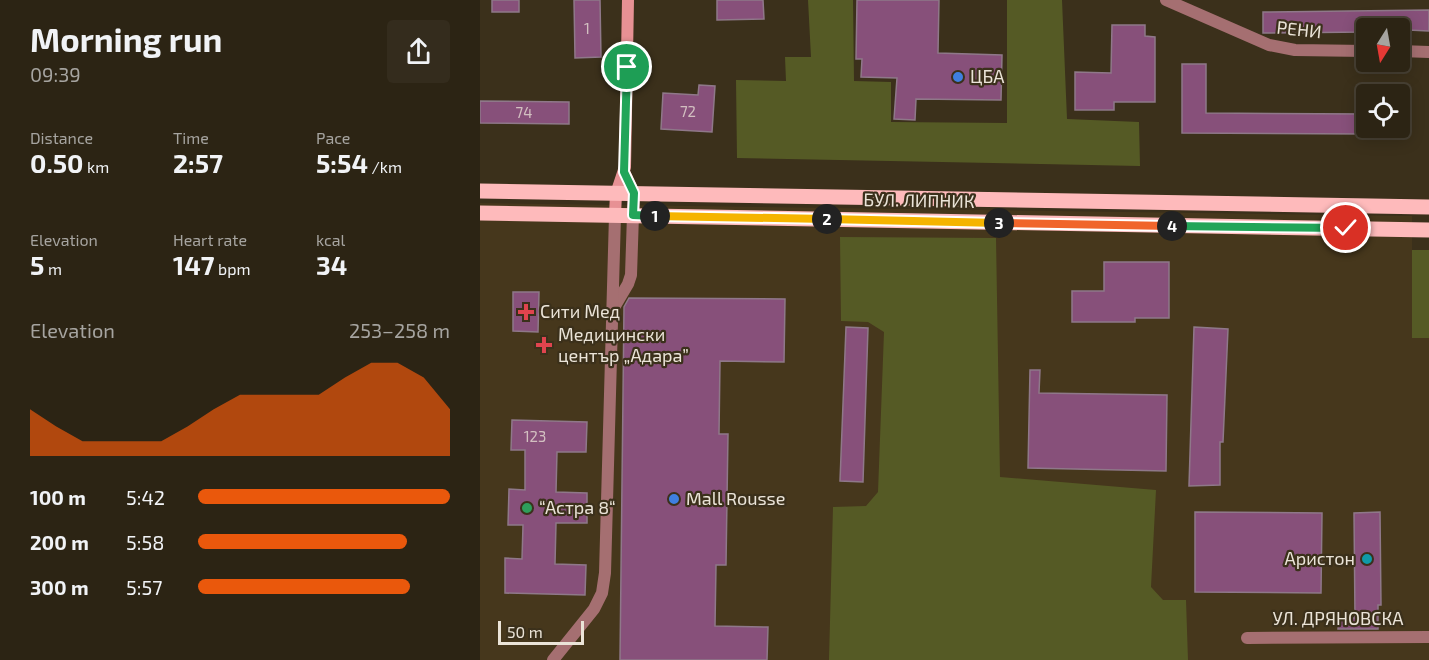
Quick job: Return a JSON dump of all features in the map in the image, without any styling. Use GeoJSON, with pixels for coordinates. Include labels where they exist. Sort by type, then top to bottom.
{"type":"FeatureCollection","features":[{"type":"Feature","properties":{"kind":"main road","name":"БУЛ. ЛИПНИК"},"geometry":{"type":"LineString","coordinates":[[480,191],[1429,207]]}},
{"type":"Feature","properties":{"kind":"main road","name":"БУЛ. ЛИПНИК"},"geometry":{"type":"LineString","coordinates":[[480,213],[1429,230]]}},
{"type":"Feature","properties":{"kind":"street"},"geometry":{"type":"LineString","coordinates":[[553,660],[594,609],[602,593],[605,573],[615,215],[616,194],[624,172],[628,0]]}},
{"type":"Feature","properties":{"kind":"street","name":"РЕНИ"},"geometry":{"type":"LineString","coordinates":[[1166,0],[1269,45],[1295,51],[1356,51]]}},
{"type":"Feature","properties":{"kind":"street"},"geometry":{"type":"LineString","coordinates":[[1410,51],[1429,52]]}},
{"type":"Feature","properties":{"kind":"street"},"geometry":{"type":"LineString","coordinates":[[612,312],[631,275],[634,193],[624,172]]}},
{"type":"Feature","properties":{"kind":"street","name":"УЛ. ДРЯНОВСКА"},"geometry":{"type":"LineString","coordinates":[[1247,638],[1429,637]]}},
{"type":"Feature","properties":{"kind":"shaded area"},"geometry":{"type":"Polygon","coordinates":[[[480,203],[1412,216],[1412,338],[1429,338],[1429,660],[480,660],[480,203]]]}},
{"type":"Feature","properties":{"kind":"green space"},"geometry":{"type":"Polygon","coordinates":[[[808,0],[853,0],[854,81],[891,82],[891,122],[1007,123],[1007,0],[1062,0],[1067,119],[1139,122],[1140,166],[737,158],[736,80],[786,81],[785,57],[811,57],[808,0]]]}},
{"type":"Feature","properties":{"kind":"green space"},"geometry":{"type":"Polygon","coordinates":[[[840,237],[996,238],[1000,477],[1156,490],[1151,587],[1163,600],[1186,600],[1188,660],[829,660],[833,507],[866,506],[878,492],[884,332],[868,322],[841,321],[840,237]]]}},
{"type":"Feature","properties":{"kind":"green space"},"geometry":{"type":"Polygon","coordinates":[[[1412,250],[1429,250],[1429,338],[1412,338],[1412,250]]]}},
{"type":"Feature","properties":{"kind":"building"},"geometry":{"type":"Polygon","coordinates":[[[492,0],[519,0],[519,12],[492,12],[492,0]]]}},
{"type":"Feature","properties":{"kind":"building"},"geometry":{"type":"Polygon","coordinates":[[[574,0],[600,0],[601,57],[575,58],[574,0]]]}},
{"type":"Feature","properties":{"kind":"building"},"geometry":{"type":"Polygon","coordinates":[[[717,0],[763,0],[764,19],[717,20],[717,0]]]}},
{"type":"Feature","properties":{"kind":"building"},"geometry":{"type":"Polygon","coordinates":[[[857,0],[939,0],[938,53],[1002,55],[1001,100],[916,99],[915,120],[894,119],[897,78],[861,77],[862,59],[856,59],[857,0]]]}},
{"type":"Feature","properties":{"kind":"building"},"geometry":{"type":"Polygon","coordinates":[[[1429,10],[1429,31],[1410,30],[1410,18],[1356,18],[1356,32],[1263,33],[1263,12],[1429,10]]]}},
{"type":"Feature","properties":{"kind":"building"},"geometry":{"type":"Polygon","coordinates":[[[1112,25],[1145,25],[1145,36],[1155,37],[1155,102],[1114,102],[1114,110],[1075,110],[1075,72],[1111,73],[1112,25]]]}},
{"type":"Feature","properties":{"kind":"building"},"geometry":{"type":"Polygon","coordinates":[[[1182,64],[1206,64],[1206,113],[1356,114],[1356,134],[1182,133],[1182,64]]]}},
{"type":"Feature","properties":{"kind":"building"},"geometry":{"type":"Polygon","coordinates":[[[699,85],[715,86],[712,132],[661,129],[663,93],[698,95],[699,85]]]}},
{"type":"Feature","properties":{"kind":"building"},"geometry":{"type":"Polygon","coordinates":[[[480,101],[569,102],[569,124],[480,123],[480,101]]]}},
{"type":"Feature","properties":{"kind":"building"},"geometry":{"type":"Polygon","coordinates":[[[1104,262],[1169,262],[1169,318],[1135,318],[1135,322],[1072,322],[1072,291],[1104,291],[1104,262]]]}},
{"type":"Feature","properties":{"kind":"building","name":"Сити Мед"},"geometry":{"type":"Polygon","coordinates":[[[513,292],[539,292],[538,332],[513,331],[513,292]]]}},
{"type":"Feature","properties":{"kind":"building","name":"Mall Rousse"},"geometry":{"type":"Polygon","coordinates":[[[629,298],[785,299],[784,362],[720,361],[719,434],[728,434],[726,565],[716,565],[715,626],[768,627],[767,660],[620,660],[624,307],[629,298]]]}},
{"type":"Feature","properties":{"kind":"building"},"geometry":{"type":"Polygon","coordinates":[[[846,327],[868,328],[863,482],[840,481],[846,327]]]}},
{"type":"Feature","properties":{"kind":"building"},"geometry":{"type":"Polygon","coordinates":[[[1194,327],[1228,329],[1223,442],[1220,442],[1220,485],[1189,486],[1194,327]]]}},
{"type":"Feature","properties":{"kind":"building"},"geometry":{"type":"Polygon","coordinates":[[[1030,370],[1040,370],[1039,393],[1167,395],[1166,471],[1028,468],[1030,370]]]}},
{"type":"Feature","properties":{"kind":"building"},"geometry":{"type":"Polygon","coordinates":[[[512,420],[587,422],[586,452],[557,452],[556,492],[587,493],[587,523],[556,523],[555,564],[586,565],[585,595],[505,593],[505,558],[522,559],[523,525],[508,525],[509,489],[525,490],[525,450],[511,450],[512,420]]]}},
{"type":"Feature","properties":{"kind":"building"},"geometry":{"type":"Polygon","coordinates":[[[1195,512],[1322,513],[1321,593],[1195,592],[1195,512]]]}},
{"type":"Feature","properties":{"kind":"building","name":"Аристон"},"geometry":{"type":"Polygon","coordinates":[[[1380,512],[1381,605],[1378,605],[1378,629],[1338,629],[1339,618],[1355,618],[1354,513],[1380,512]]]}},
{"type":"Feature","properties":{"kind":"place","name":"ЦБА"},"geometry":{"type":"Point","coordinates":[958,77]}},
{"type":"Feature","properties":{"kind":"place","name":"Сити Мед"},"geometry":{"type":"Point","coordinates":[526,312]}},
{"type":"Feature","properties":{"kind":"place","name":"Медицински център „Адара”"},"geometry":{"type":"Point","coordinates":[544,345]}},
{"type":"Feature","properties":{"kind":"place","name":"Mall Rousse"},"geometry":{"type":"Point","coordinates":[674,499]}},
{"type":"Feature","properties":{"kind":"place","name":"“Астра 8“"},"geometry":{"type":"Point","coordinates":[527,508]}},
{"type":"Feature","properties":{"kind":"place","name":"Аристон"},"geometry":{"type":"Point","coordinates":[1367,559]}},
{"type":"Feature","properties":{"kind":"route"},"geometry":{"type":"LineString","coordinates":[[627,67],[624,172],[634,193],[633,215],[1346,228]]}}]}
